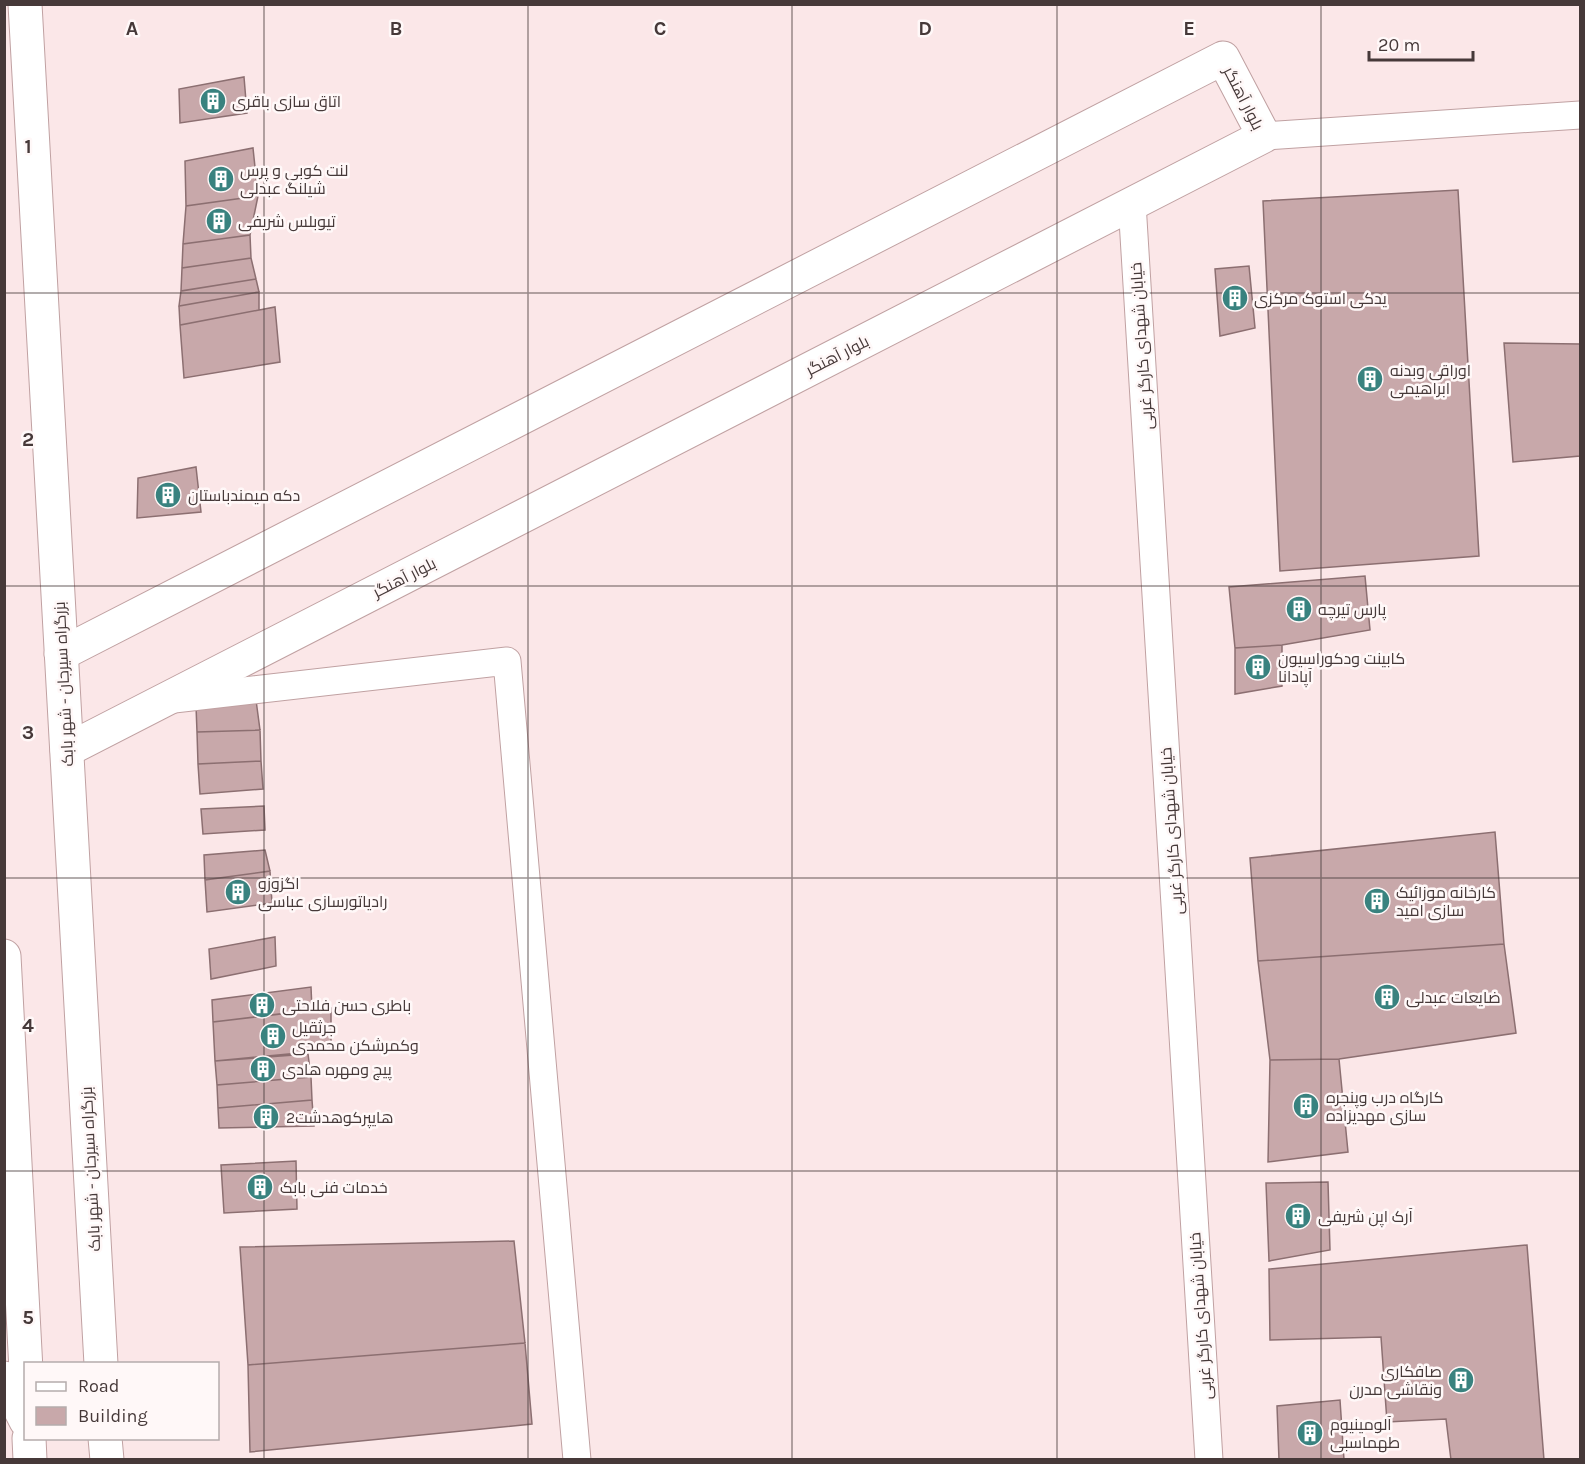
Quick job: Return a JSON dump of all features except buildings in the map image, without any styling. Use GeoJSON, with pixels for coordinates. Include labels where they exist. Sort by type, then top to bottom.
{"type":"FeatureCollection","features":[{"type":"Feature","properties":{"kind":"main road","name":"بزرگراه سیرجان - شهر بابک"},"geometry":{"type":"LineString","coordinates":[[26,4],[101,1362]]}},
{"type":"Feature","properties":{"kind":"main road","name":"بلوار آهنگر"},"geometry":{"type":"LineString","coordinates":[[61,654],[1223,58],[1263,136],[67,750]]}},
{"type":"Feature","properties":{"kind":"main road"},"geometry":{"type":"LineString","coordinates":[[4,956],[26,1362]]}},
{"type":"Feature","properties":{"kind":"main road"},"geometry":{"type":"LineString","coordinates":[[4,1378],[24,1417]]}},
{"type":"Feature","properties":{"kind":"main road"},"geometry":{"type":"LineString","coordinates":[[28,1440],[30,1460]]}},
{"type":"Feature","properties":{"kind":"main road"},"geometry":{"type":"LineString","coordinates":[[105,1440],[107,1460]]}},
{"type":"Feature","properties":{"kind":"street"},"geometry":{"type":"LineString","coordinates":[[1263,136],[1581,115]]}},
{"type":"Feature","properties":{"kind":"street","name":"خیابان شهدای کارگر غربی"},"geometry":{"type":"LineString","coordinates":[[1132,203],[1209,1460]]}},
{"type":"Feature","properties":{"kind":"street"},"geometry":{"type":"LineString","coordinates":[[164,700],[507,661],[577,1460]]}},
{"type":"Feature","properties":{"kind":"place","name":"اتاق سازی باقری"},"geometry":{"type":"Point","coordinates":[213,101]}},
{"type":"Feature","properties":{"kind":"place","name":"لنت کوبی و پرس شیلنگ عبدلی"},"geometry":{"type":"Point","coordinates":[221,179]}},
{"type":"Feature","properties":{"kind":"place","name":"تیوبلس شریفی"},"geometry":{"type":"Point","coordinates":[219,221]}},
{"type":"Feature","properties":{"kind":"place","name":"یدکی استوک مرکزی"},"geometry":{"type":"Point","coordinates":[1235,298]}},
{"type":"Feature","properties":{"kind":"place","name":"اوراقی وبدنه ابراهیمی"},"geometry":{"type":"Point","coordinates":[1370,379]}},
{"type":"Feature","properties":{"kind":"place","name":"دکه میمندباستان"},"geometry":{"type":"Point","coordinates":[168,495]}},
{"type":"Feature","properties":{"kind":"place","name":"پارس تیرچه"},"geometry":{"type":"Point","coordinates":[1299,609]}},
{"type":"Feature","properties":{"kind":"place","name":"کابینت ودکوراسیون آپادانا"},"geometry":{"type":"Point","coordinates":[1258,667]}},
{"type":"Feature","properties":{"kind":"place","name":"اگزوزو رادیاتورسازی عباسی"},"geometry":{"type":"Point","coordinates":[238,892]}},
{"type":"Feature","properties":{"kind":"place","name":"کارخانه موزائیک سازی امید"},"geometry":{"type":"Point","coordinates":[1377,901]}},
{"type":"Feature","properties":{"kind":"place","name":"ضایعات عبدلی"},"geometry":{"type":"Point","coordinates":[1387,997]}},
{"type":"Feature","properties":{"kind":"place","name":"باطری حسن فلاحتی"},"geometry":{"type":"Point","coordinates":[262,1005]}},
{"type":"Feature","properties":{"kind":"place","name":"جرثقیل وکمرشکن محمدی"},"geometry":{"type":"Point","coordinates":[273,1036]}},
{"type":"Feature","properties":{"kind":"place","name":"پیچ ومهره هادی"},"geometry":{"type":"Point","coordinates":[263,1069]}},
{"type":"Feature","properties":{"kind":"place","name":"کارگاه درب وپنجره سازی مهدیزاده"},"geometry":{"type":"Point","coordinates":[1306,1106]}},
{"type":"Feature","properties":{"kind":"place","name":"هایپرکوهدشت2"},"geometry":{"type":"Point","coordinates":[266,1117]}},
{"type":"Feature","properties":{"kind":"place","name":"خدمات فنی بابک"},"geometry":{"type":"Point","coordinates":[260,1187]}},
{"type":"Feature","properties":{"kind":"place","name":"آرک اپن شریفی"},"geometry":{"type":"Point","coordinates":[1298,1216]}},
{"type":"Feature","properties":{"kind":"place","name":"صافکاری ونقاشی مدرن"},"geometry":{"type":"Point","coordinates":[1461,1380]}},
{"type":"Feature","properties":{"kind":"place","name":"آلومینیوم طهماسبی"},"geometry":{"type":"Point","coordinates":[1310,1433]}}]}
